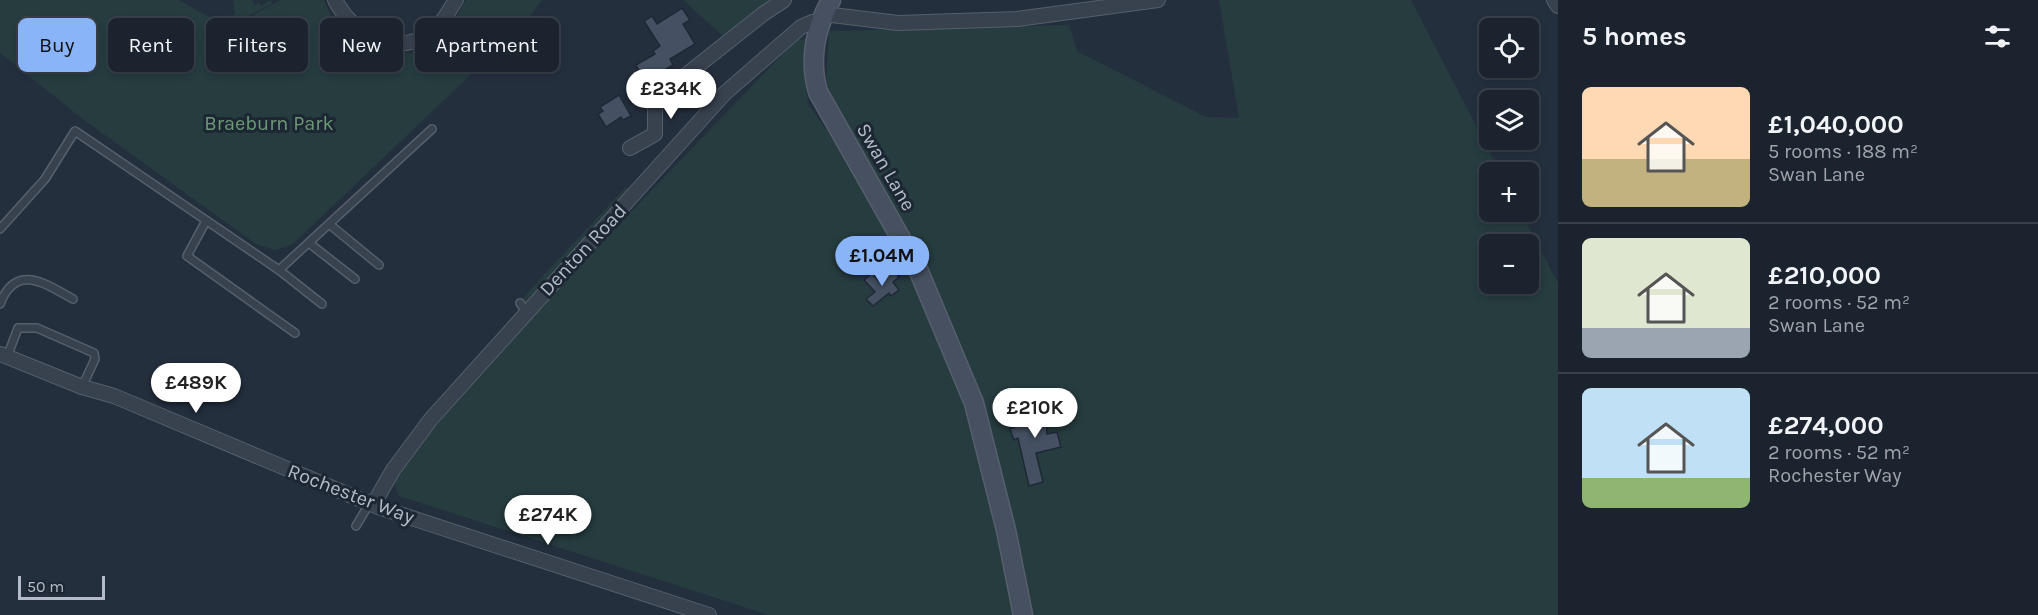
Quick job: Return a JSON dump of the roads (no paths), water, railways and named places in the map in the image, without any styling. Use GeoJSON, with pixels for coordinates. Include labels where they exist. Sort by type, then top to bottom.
{"type":"FeatureCollection","features":[{"type":"Feature","properties":{"kind":"street"},"geometry":{"type":"LineString","coordinates":[[335,0],[358,31],[378,40],[394,43],[416,39],[433,31],[456,0]]}},
{"type":"Feature","properties":{"kind":"street"},"geometry":{"type":"LineString","coordinates":[[655,134],[657,98],[784,0]]}},
{"type":"Feature","properties":{"kind":"street"},"geometry":{"type":"LineString","coordinates":[[825,12],[910,22],[1017,19],[1158,0]]}},
{"type":"Feature","properties":{"kind":"street"},"geometry":{"type":"LineString","coordinates":[[1554,0],[1558,6]]}},
{"type":"Feature","properties":{"kind":"street","name":"Denton Road"},"geometry":{"type":"LineString","coordinates":[[371,505],[393,470],[425,427],[523,308],[724,93],[804,25],[825,12]]}},
{"type":"Feature","properties":{"kind":"street","name":"Swan Lane"},"geometry":{"type":"LineString","coordinates":[[825,12],[813,62],[818,92],[917,267],[974,403],[1006,530],[1023,615]]}},
{"type":"Feature","properties":{"kind":"street"},"geometry":{"type":"LineString","coordinates":[[655,134],[675,147]]}},
{"type":"Feature","properties":{"kind":"street"},"geometry":{"type":"LineString","coordinates":[[630,148],[655,134]]}},
{"type":"Feature","properties":{"kind":"street","name":"Rochester Way"},"geometry":{"type":"LineString","coordinates":[[4,355],[82,387],[114,396],[371,505],[709,615]]}},
{"type":"Feature","properties":{"kind":"lane"},"geometry":{"type":"LineString","coordinates":[[279,270],[432,129]]}},
{"type":"Feature","properties":{"kind":"lane"},"geometry":{"type":"LineString","coordinates":[[0,229],[45,179],[75,132],[279,270],[322,304]]}},
{"type":"Feature","properties":{"kind":"lane"},"geometry":{"type":"LineString","coordinates":[[207,221],[187,255],[295,333]]}},
{"type":"Feature","properties":{"kind":"lane"},"geometry":{"type":"LineString","coordinates":[[329,224],[380,265]]}},
{"type":"Feature","properties":{"kind":"lane"},"geometry":{"type":"LineString","coordinates":[[309,243],[355,279]]}},
{"type":"Feature","properties":{"kind":"lane"},"geometry":{"type":"LineString","coordinates":[[0,304],[12,286],[25,279],[37,279],[73,299]]}},
{"type":"Feature","properties":{"kind":"lane"},"geometry":{"type":"LineString","coordinates":[[4,355],[18,328],[37,327],[94,352],[95,359],[82,387]]}},
{"type":"Feature","properties":{"kind":"lane"},"geometry":{"type":"LineString","coordinates":[[356,526],[371,505]]}},
{"type":"Feature","properties":{"kind":"park label","name":"Braeburn Park"},"geometry":{"type":"Point","coordinates":[269,123]}}]}
